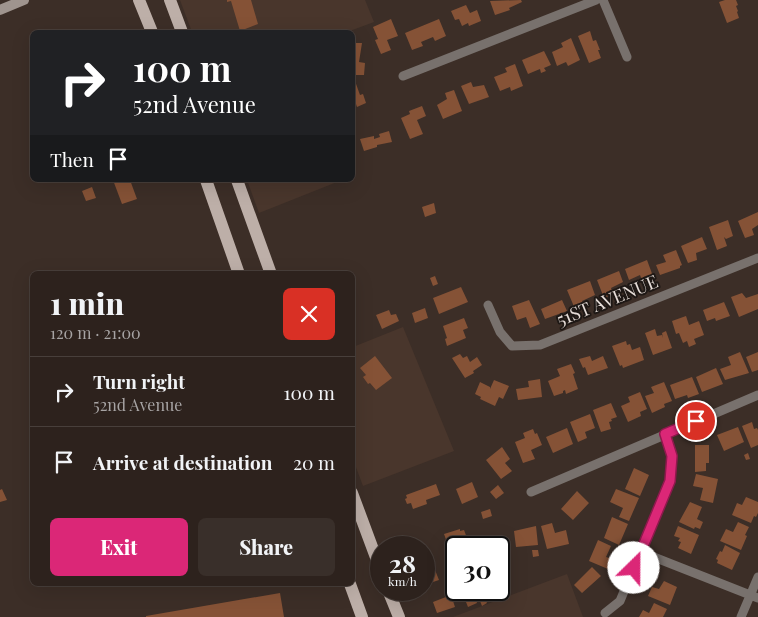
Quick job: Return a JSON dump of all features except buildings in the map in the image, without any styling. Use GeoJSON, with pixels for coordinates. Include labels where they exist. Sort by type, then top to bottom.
{"type":"FeatureCollection","features":[{"type":"Feature","properties":{"kind":"main road"},"geometry":{"type":"LineString","coordinates":[[140,0],[151,30]]}},
{"type":"Feature","properties":{"kind":"main road"},"geometry":{"type":"LineString","coordinates":[[170,0],[181,30]]}},
{"type":"Feature","properties":{"kind":"main road"},"geometry":{"type":"LineString","coordinates":[[207,182],[238,271]]}},
{"type":"Feature","properties":{"kind":"main road"},"geometry":{"type":"LineString","coordinates":[[238,182],[270,271]]}},
{"type":"Feature","properties":{"kind":"main road"},"geometry":{"type":"LineString","coordinates":[[355,501],[370,541]]}},
{"type":"Feature","properties":{"kind":"main road"},"geometry":{"type":"LineString","coordinates":[[351,586],[362,617]]}},
{"type":"Feature","properties":{"kind":"main road"},"geometry":{"type":"LineString","coordinates":[[392,601],[398,617]]}},
{"type":"Feature","properties":{"kind":"street"},"geometry":{"type":"LineString","coordinates":[[0,10],[24,0]]}},
{"type":"Feature","properties":{"kind":"street"},"geometry":{"type":"LineString","coordinates":[[403,76],[596,0]]}},
{"type":"Feature","properties":{"kind":"street"},"geometry":{"type":"LineString","coordinates":[[603,0],[627,57]]}},
{"type":"Feature","properties":{"kind":"street","name":"51ST AVENUE"},"geometry":{"type":"LineString","coordinates":[[488,305],[500,332],[512,346],[540,345],[758,258]]}},
{"type":"Feature","properties":{"kind":"street"},"geometry":{"type":"LineString","coordinates":[[531,492],[758,395]]}},
{"type":"Feature","properties":{"kind":"street"},"geometry":{"type":"LineString","coordinates":[[605,612],[620,601],[670,481],[672,456],[665,434]]}},
{"type":"Feature","properties":{"kind":"street"},"geometry":{"type":"LineString","coordinates":[[641,552],[754,597]]}},
{"type":"Feature","properties":{"kind":"street"},"geometry":{"type":"LineString","coordinates":[[741,617],[754,597],[758,577]]}},
{"type":"Feature","properties":{"kind":"shaded area"},"geometry":{"type":"Polygon","coordinates":[[[180,0],[365,0],[374,22],[352,30],[191,30],[180,0]]]}},
{"type":"Feature","properties":{"kind":"shaded area"},"geometry":{"type":"Polygon","coordinates":[[[248,182],[337,182],[259,213],[248,182]]]}},
{"type":"Feature","properties":{"kind":"shaded area"},"geometry":{"type":"Polygon","coordinates":[[[403,327],[454,451],[363,486],[355,464],[355,346],[403,327]]]}},
{"type":"Feature","properties":{"kind":"shaded area"},"geometry":{"type":"Polygon","coordinates":[[[567,574],[583,617],[453,617],[495,601],[510,601],[510,596],[567,574]]]}},
{"type":"Feature","properties":{"kind":"route"},"geometry":{"type":"LineString","coordinates":[[634,568],[670,481],[672,456],[665,434],[696,421]]}}]}
